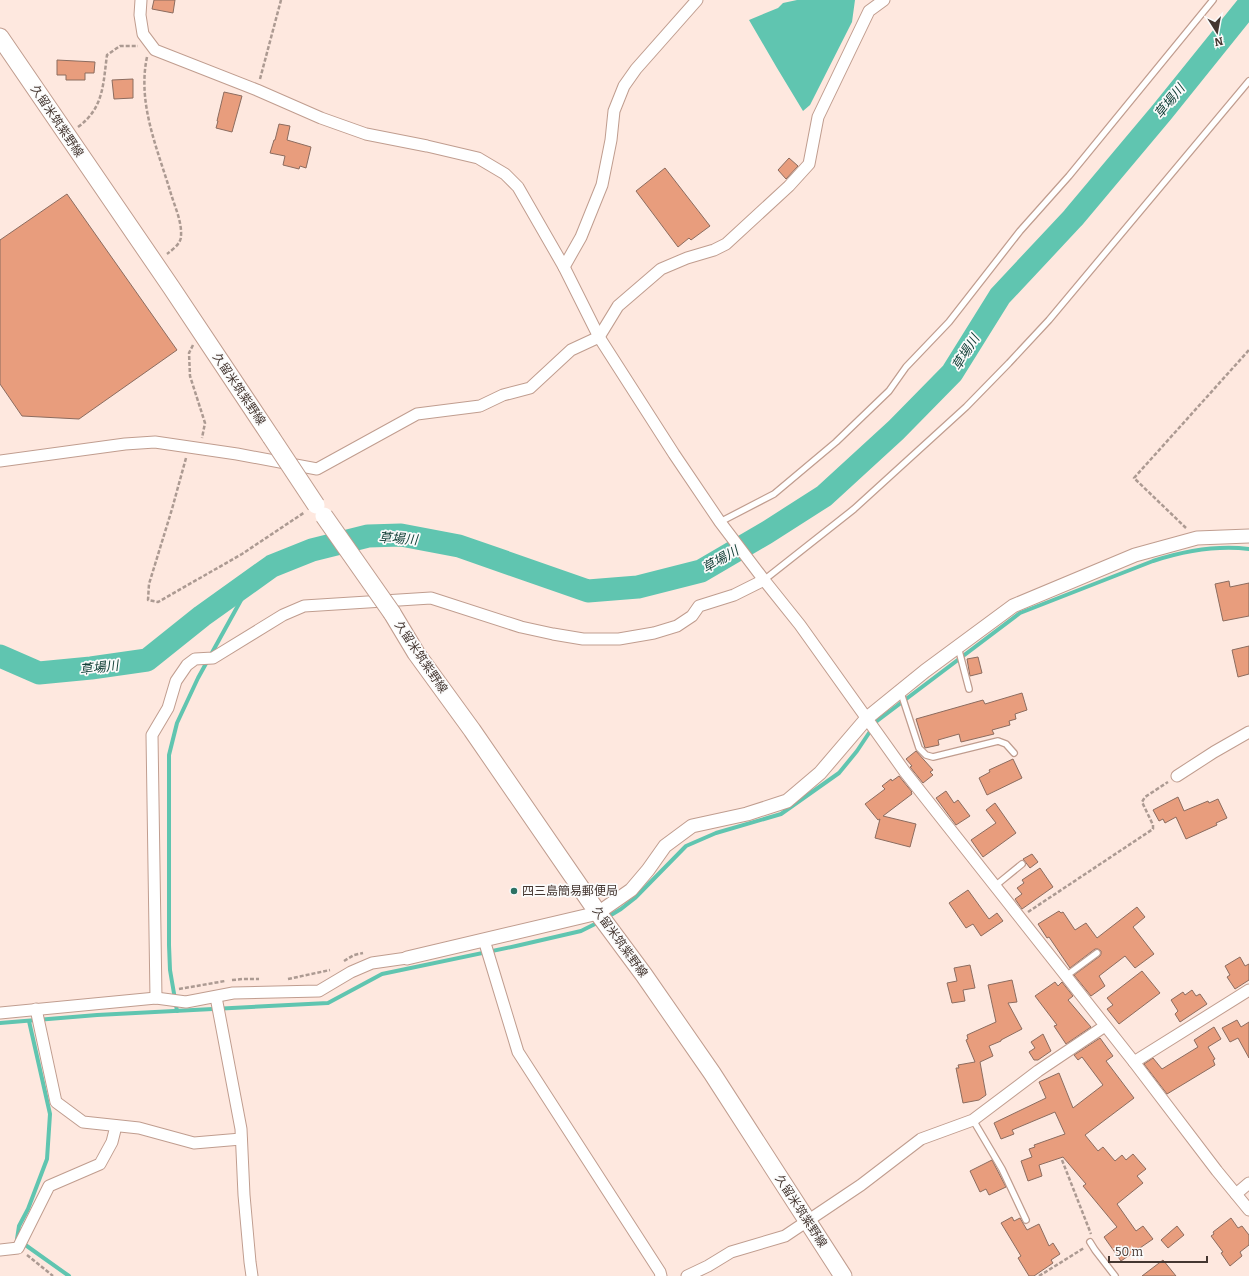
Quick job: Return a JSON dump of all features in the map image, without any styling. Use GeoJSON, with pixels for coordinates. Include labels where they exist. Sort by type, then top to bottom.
{"type":"FeatureCollection","features":[{"type":"Feature","properties":{"kind":"main road","name":"久留米筑紫野線"},"geometry":{"type":"LineString","coordinates":[[0,37],[155,263],[320,511],[392,613],[416,653],[472,730],[598,913],[644,975],[712,1073],[843,1276]]}},
{"type":"Feature","properties":{"kind":"street"},"geometry":{"type":"LineString","coordinates":[[141,0],[140,15],[143,34],[156,50],[257,90],[321,118],[366,134],[478,158],[505,174],[518,187],[564,267],[599,337],[674,454],[722,524],[800,625],[905,772],[1249,1210]]}},
{"type":"Feature","properties":{"kind":"street"},"geometry":{"type":"LineString","coordinates":[[564,267],[581,237],[602,185],[611,140],[614,111],[624,86],[636,69],[697,0]]}},
{"type":"Feature","properties":{"kind":"street"},"geometry":{"type":"LineString","coordinates":[[0,461],[155,442],[317,469],[417,414],[480,406],[503,395],[530,388],[571,350],[599,337],[618,306],[661,269],[687,258],[714,250],[726,244],[789,186],[809,164],[818,117],[869,11],[884,0]]}},
{"type":"Feature","properties":{"kind":"street"},"geometry":{"type":"LineString","coordinates":[[0,1013],[156,998],[186,1002],[233,993],[319,991],[351,972],[372,963],[408,958],[598,913],[630,890],[648,870],[665,846],[692,826],[747,814],[787,801],[820,773],[867,718],[900,690],[1013,606],[1135,555],[1197,538],[1249,536]]}},
{"type":"Feature","properties":{"kind":"street"},"geometry":{"type":"LineString","coordinates":[[156,998],[152,735],[168,708],[176,681],[187,665],[195,659],[213,658],[283,615],[304,606],[431,598],[521,627],[547,633],[583,639],[619,639],[654,633],[677,626],[692,616],[699,606],[734,595],[762,577]]}},
{"type":"Feature","properties":{"kind":"street"},"geometry":{"type":"LineString","coordinates":[[1177,776],[1249,732]]}},
{"type":"Feature","properties":{"kind":"street"},"geometry":{"type":"LineString","coordinates":[[484,940],[518,1052],[660,1272],[661,1276]]}},
{"type":"Feature","properties":{"kind":"street"},"geometry":{"type":"LineString","coordinates":[[1134,1062],[1249,990]]}},
{"type":"Feature","properties":{"kind":"street"},"geometry":{"type":"LineString","coordinates":[[216,997],[241,1129],[244,1195],[252,1276]]}},
{"type":"Feature","properties":{"kind":"street"},"geometry":{"type":"LineString","coordinates":[[36,1009],[56,1102],[83,1122],[140,1128],[194,1143],[241,1139]]}},
{"type":"Feature","properties":{"kind":"street"},"geometry":{"type":"LineString","coordinates":[[687,1276],[708,1266],[731,1252],[785,1236],[861,1185],[921,1139],[973,1120],[1038,1071],[1105,1026]]}},
{"type":"Feature","properties":{"kind":"street"},"geometry":{"type":"LineString","coordinates":[[0,1250],[18,1248],[49,1186],[100,1164],[112,1142],[116,1126]]}},
{"type":"Feature","properties":{"kind":"street"},"geometry":{"type":"LineString","coordinates":[[1236,1194],[1249,1183]]}},
{"type":"Feature","properties":{"kind":"lane"},"geometry":{"type":"LineString","coordinates":[[722,524],[774,494],[836,442],[889,391],[906,367],[949,322],[1020,231],[1069,176],[1213,0]]}},
{"type":"Feature","properties":{"kind":"lane"},"geometry":{"type":"LineString","coordinates":[[762,577],[854,509],[966,407],[1049,320],[1249,81]]}},
{"type":"Feature","properties":{"kind":"lane"},"geometry":{"type":"LineString","coordinates":[[958,647],[969,689]]}},
{"type":"Feature","properties":{"kind":"lane"},"geometry":{"type":"LineString","coordinates":[[900,690],[919,748],[926,754],[933,757],[998,741],[1006,744],[1014,753]]}},
{"type":"Feature","properties":{"kind":"lane"},"geometry":{"type":"LineString","coordinates":[[994,886],[1022,864]]}},
{"type":"Feature","properties":{"kind":"lane"},"geometry":{"type":"LineString","coordinates":[[1066,976],[1097,953]]}},
{"type":"Feature","properties":{"kind":"lane"},"geometry":{"type":"LineString","coordinates":[[973,1120],[1002,1169],[1026,1220]]}},
{"type":"Feature","properties":{"kind":"lane"},"geometry":{"type":"LineString","coordinates":[[1090,1242],[1115,1276]]}},
{"type":"Feature","properties":{"kind":"path"},"geometry":{"type":"LineString","coordinates":[[257,90],[281,0]]}},
{"type":"Feature","properties":{"kind":"path"},"geometry":{"type":"LineString","coordinates":[[67,135],[80,126],[95,111],[102,93],[107,55],[120,46],[137,47],[150,43]]}},
{"type":"Feature","properties":{"kind":"path"},"geometry":{"type":"LineString","coordinates":[[150,43],[146,58],[144,94],[150,127],[179,218],[182,237],[175,248],[155,263]]}},
{"type":"Feature","properties":{"kind":"path"},"geometry":{"type":"LineString","coordinates":[[199,330],[189,353],[190,376],[205,423],[203,433],[194,448],[172,509],[149,584],[148,600],[158,602],[242,554],[296,517],[320,511]]}},
{"type":"Feature","properties":{"kind":"path"},"geometry":{"type":"LineString","coordinates":[[1197,538],[1134,478],[1249,350]]}},
{"type":"Feature","properties":{"kind":"path"},"geometry":{"type":"LineString","coordinates":[[1019,918],[1153,829],[1153,824],[1142,802],[1145,797],[1177,776]]}},
{"type":"Feature","properties":{"kind":"path"},"geometry":{"type":"LineString","coordinates":[[341,963],[354,955],[368,952]]}},
{"type":"Feature","properties":{"kind":"path"},"geometry":{"type":"LineString","coordinates":[[287,979],[328,971],[334,967]]}},
{"type":"Feature","properties":{"kind":"path"},"geometry":{"type":"LineString","coordinates":[[156,998],[187,987],[243,978],[265,980]]}},
{"type":"Feature","properties":{"kind":"path"},"geometry":{"type":"LineString","coordinates":[[1039,1276],[1087,1246],[1090,1242],[1091,1231],[1062,1160]]}},
{"type":"Feature","properties":{"kind":"path"},"geometry":{"type":"LineString","coordinates":[[18,1248],[53,1276]]}},
{"type":"Feature","properties":{"kind":"water"},"geometry":{"type":"Polygon","coordinates":[[[797,0],[855,0],[852,22],[810,105],[803,111],[749,20],[778,8],[783,3],[797,0]]]}},
{"type":"Feature","properties":{"kind":"building"},"geometry":{"type":"Polygon","coordinates":[[[154,0],[175,0],[173,13],[152,9],[154,0]]]}},
{"type":"Feature","properties":{"kind":"building"},"geometry":{"type":"Polygon","coordinates":[[[57,60],[95,62],[94,73],[85,73],[85,80],[66,80],[66,75],[57,75],[57,60]]]}},
{"type":"Feature","properties":{"kind":"building"},"geometry":{"type":"Polygon","coordinates":[[[133,79],[133,98],[114,99],[112,80],[133,79]]]}},
{"type":"Feature","properties":{"kind":"building"},"geometry":{"type":"Polygon","coordinates":[[[224,92],[242,96],[232,132],[216,128],[224,92]]]}},
{"type":"Feature","properties":{"kind":"building"},"geometry":{"type":"Polygon","coordinates":[[[279,124],[290,126],[287,140],[311,147],[306,168],[300,166],[299,169],[283,165],[285,156],[270,153],[279,124]]]}},
{"type":"Feature","properties":{"kind":"building"},"geometry":{"type":"Polygon","coordinates":[[[789,158],[798,166],[786,179],[778,170],[789,158]]]}},
{"type":"Feature","properties":{"kind":"building"},"geometry":{"type":"Polygon","coordinates":[[[665,168],[710,226],[691,240],[689,238],[678,247],[636,191],[665,168]]]}},
{"type":"Feature","properties":{"kind":"building"},"geometry":{"type":"Polygon","coordinates":[[[67,194],[177,350],[79,419],[22,416],[0,384],[0,240],[67,194]]]}},
{"type":"Feature","properties":{"kind":"building"},"geometry":{"type":"Polygon","coordinates":[[[1229,581],[1230,587],[1249,583],[1249,616],[1223,621],[1215,584],[1229,581]]]}},
{"type":"Feature","properties":{"kind":"building"},"geometry":{"type":"Polygon","coordinates":[[[1249,646],[1249,674],[1238,677],[1232,650],[1249,646]]]}},
{"type":"Feature","properties":{"kind":"building"},"geometry":{"type":"Polygon","coordinates":[[[978,657],[982,673],[970,676],[967,659],[978,657]]]}},
{"type":"Feature","properties":{"kind":"building"},"geometry":{"type":"Polygon","coordinates":[[[1022,693],[1027,710],[1015,714],[1016,719],[1009,721],[1010,725],[992,730],[994,734],[961,742],[959,734],[938,740],[939,745],[925,748],[916,719],[983,700],[985,704],[1022,693]]]}},
{"type":"Feature","properties":{"kind":"building"},"geometry":{"type":"Polygon","coordinates":[[[916,751],[933,770],[930,772],[933,775],[923,783],[910,767],[912,766],[906,759],[916,751]]]}},
{"type":"Feature","properties":{"kind":"building"},"geometry":{"type":"Polygon","coordinates":[[[1013,759],[1022,778],[987,795],[979,778],[990,772],[989,770],[1013,759]]]}},
{"type":"Feature","properties":{"kind":"building"},"geometry":{"type":"Polygon","coordinates":[[[899,776],[912,794],[883,816],[916,824],[910,847],[875,838],[880,819],[878,820],[865,804],[885,789],[882,786],[891,779],[892,781],[899,776]]]}},
{"type":"Feature","properties":{"kind":"building"},"geometry":{"type":"Polygon","coordinates":[[[946,791],[954,803],[958,800],[970,816],[956,825],[936,798],[946,791]]]}},
{"type":"Feature","properties":{"kind":"building"},"geometry":{"type":"Polygon","coordinates":[[[1178,797],[1184,811],[1208,801],[1209,803],[1218,799],[1227,818],[1216,823],[1217,825],[1186,839],[1176,817],[1165,823],[1163,819],[1159,821],[1153,810],[1178,797]]]}},
{"type":"Feature","properties":{"kind":"building"},"geometry":{"type":"Polygon","coordinates":[[[995,803],[1016,833],[983,857],[971,840],[996,823],[986,810],[995,803]]]}},
{"type":"Feature","properties":{"kind":"building"},"geometry":{"type":"Polygon","coordinates":[[[1032,854],[1038,862],[1030,868],[1023,859],[1032,854]]]}},
{"type":"Feature","properties":{"kind":"building"},"geometry":{"type":"Polygon","coordinates":[[[1040,868],[1053,887],[1022,909],[1015,899],[1022,894],[1017,888],[1024,883],[1022,880],[1040,868]]]}},
{"type":"Feature","properties":{"kind":"building"},"geometry":{"type":"Polygon","coordinates":[[[968,890],[989,919],[997,913],[1003,921],[981,936],[973,924],[966,928],[949,903],[968,890]]]}},
{"type":"Feature","properties":{"kind":"building"},"geometry":{"type":"Polygon","coordinates":[[[1137,907],[1145,917],[1133,927],[1154,954],[1135,968],[1125,956],[1099,976],[1105,986],[1091,996],[1074,975],[1100,956],[1101,951],[1095,949],[1070,968],[1049,937],[1047,938],[1038,924],[1059,911],[1061,913],[1063,912],[1075,930],[1086,923],[1097,938],[1137,907]]]}},
{"type":"Feature","properties":{"kind":"building"},"geometry":{"type":"Polygon","coordinates":[[[1240,957],[1245,966],[1249,964],[1249,980],[1235,989],[1227,977],[1230,975],[1225,966],[1240,957]]]}},
{"type":"Feature","properties":{"kind":"building"},"geometry":{"type":"Polygon","coordinates":[[[970,965],[975,988],[963,990],[965,1001],[952,1003],[947,983],[957,981],[954,968],[970,965]]]}},
{"type":"Feature","properties":{"kind":"building"},"geometry":{"type":"Polygon","coordinates":[[[1142,971],[1160,993],[1119,1024],[1107,1009],[1113,1005],[1107,998],[1142,971]]]}},
{"type":"Feature","properties":{"kind":"building"},"geometry":{"type":"Polygon","coordinates":[[[1012,980],[1017,1002],[1008,1003],[1022,1029],[989,1046],[993,1056],[980,1062],[986,1095],[979,1100],[963,1103],[956,1068],[959,1068],[958,1065],[975,1062],[966,1040],[968,1039],[967,1035],[996,1022],[988,985],[1012,980]]]}},
{"type":"Feature","properties":{"kind":"building"},"geometry":{"type":"Polygon","coordinates":[[[1055,982],[1058,986],[1062,982],[1073,996],[1068,1000],[1091,1027],[1066,1044],[1054,1026],[1057,1025],[1035,996],[1055,982]]]}},
{"type":"Feature","properties":{"kind":"building"},"geometry":{"type":"Polygon","coordinates":[[[1192,990],[1196,996],[1200,994],[1207,1004],[1180,1022],[1175,1014],[1178,1011],[1171,1000],[1183,992],[1185,995],[1192,990]]]}},
{"type":"Feature","properties":{"kind":"building"},"geometry":{"type":"Polygon","coordinates":[[[1237,1020],[1241,1027],[1249,1022],[1249,1058],[1238,1038],[1230,1042],[1222,1028],[1237,1020]]]}},
{"type":"Feature","properties":{"kind":"building"},"geometry":{"type":"Polygon","coordinates":[[[1214,1027],[1221,1039],[1208,1047],[1215,1059],[1213,1060],[1215,1065],[1167,1094],[1144,1064],[1153,1058],[1162,1069],[1198,1047],[1194,1040],[1214,1027]]]}},
{"type":"Feature","properties":{"kind":"building"},"geometry":{"type":"Polygon","coordinates":[[[1043,1034],[1051,1051],[1038,1060],[1034,1060],[1029,1052],[1035,1048],[1031,1042],[1043,1034]]]}},
{"type":"Feature","properties":{"kind":"building"},"geometry":{"type":"Polygon","coordinates":[[[1100,1038],[1113,1056],[1106,1061],[1134,1098],[1085,1135],[1098,1151],[1103,1147],[1115,1161],[1122,1155],[1126,1160],[1133,1154],[1146,1169],[1137,1176],[1143,1183],[1117,1204],[1136,1231],[1143,1226],[1153,1239],[1121,1261],[1104,1237],[1117,1227],[1083,1186],[1086,1184],[1063,1157],[1039,1165],[1042,1176],[1028,1181],[1021,1161],[1032,1157],[1029,1149],[1035,1147],[1034,1145],[1065,1134],[1055,1112],[1012,1130],[1014,1134],[1001,1139],[994,1123],[1046,1098],[1039,1082],[1059,1073],[1073,1108],[1103,1085],[1082,1057],[1078,1060],[1074,1055],[1100,1038]]]}},
{"type":"Feature","properties":{"kind":"building"},"geometry":{"type":"Polygon","coordinates":[[[992,1160],[1006,1187],[989,1195],[986,1189],[980,1192],[970,1171],[992,1160]]]}},
{"type":"Feature","properties":{"kind":"building"},"geometry":{"type":"Polygon","coordinates":[[[1012,1217],[1014,1221],[1020,1218],[1027,1230],[1039,1224],[1049,1246],[1053,1243],[1060,1254],[1051,1260],[1053,1263],[1034,1276],[1029,1276],[1018,1258],[1021,1256],[1001,1223],[1012,1217]]]}},
{"type":"Feature","properties":{"kind":"building"},"geometry":{"type":"Polygon","coordinates":[[[1231,1218],[1238,1228],[1242,1226],[1249,1235],[1249,1245],[1240,1252],[1242,1256],[1230,1266],[1221,1253],[1223,1252],[1211,1236],[1214,1234],[1213,1232],[1231,1218]]]}},
{"type":"Feature","properties":{"kind":"building"},"geometry":{"type":"Polygon","coordinates":[[[1177,1226],[1184,1235],[1168,1248],[1161,1240],[1177,1226]]]}},
{"type":"Feature","properties":{"kind":"building"},"geometry":{"type":"Polygon","coordinates":[[[1163,1260],[1176,1276],[1142,1276],[1163,1260]]]}},
{"type":"Feature","properties":{"kind":"waterway","name":"草場川"},"geometry":{"type":"LineString","coordinates":[[0,656],[39,673],[91,668],[147,660],[202,616],[272,566],[312,550],[368,536],[401,535],[459,546],[588,591],[638,587],[701,571],[766,533],[824,496],[896,430],[952,373],[1000,296],[1073,218],[1162,112],[1249,4]]}},
{"type":"Feature","properties":{"kind":"waterway"},"geometry":{"type":"LineString","coordinates":[[606,918],[635,898],[686,846],[716,833],[781,814],[839,773],[857,751],[877,721],[1020,613],[1165,557],[1212,548],[1249,549]]}},
{"type":"Feature","properties":{"kind":"waterway"},"geometry":{"type":"LineString","coordinates":[[177,1011],[170,970],[169,945],[169,755],[177,723],[198,678],[251,582]]}},
{"type":"Feature","properties":{"kind":"waterway"},"geometry":{"type":"LineString","coordinates":[[0,1023],[97,1015],[328,1003],[382,974],[581,931],[599,922]]}},
{"type":"Feature","properties":{"kind":"waterway"},"geometry":{"type":"LineString","coordinates":[[29,1021],[50,1114],[47,1159],[28,1209],[19,1226],[17,1239],[69,1276]]}},
{"type":"Feature","properties":{"kind":"place","name":"四三島簡易郵便局"},"geometry":{"type":"Point","coordinates":[514,891]}}]}
